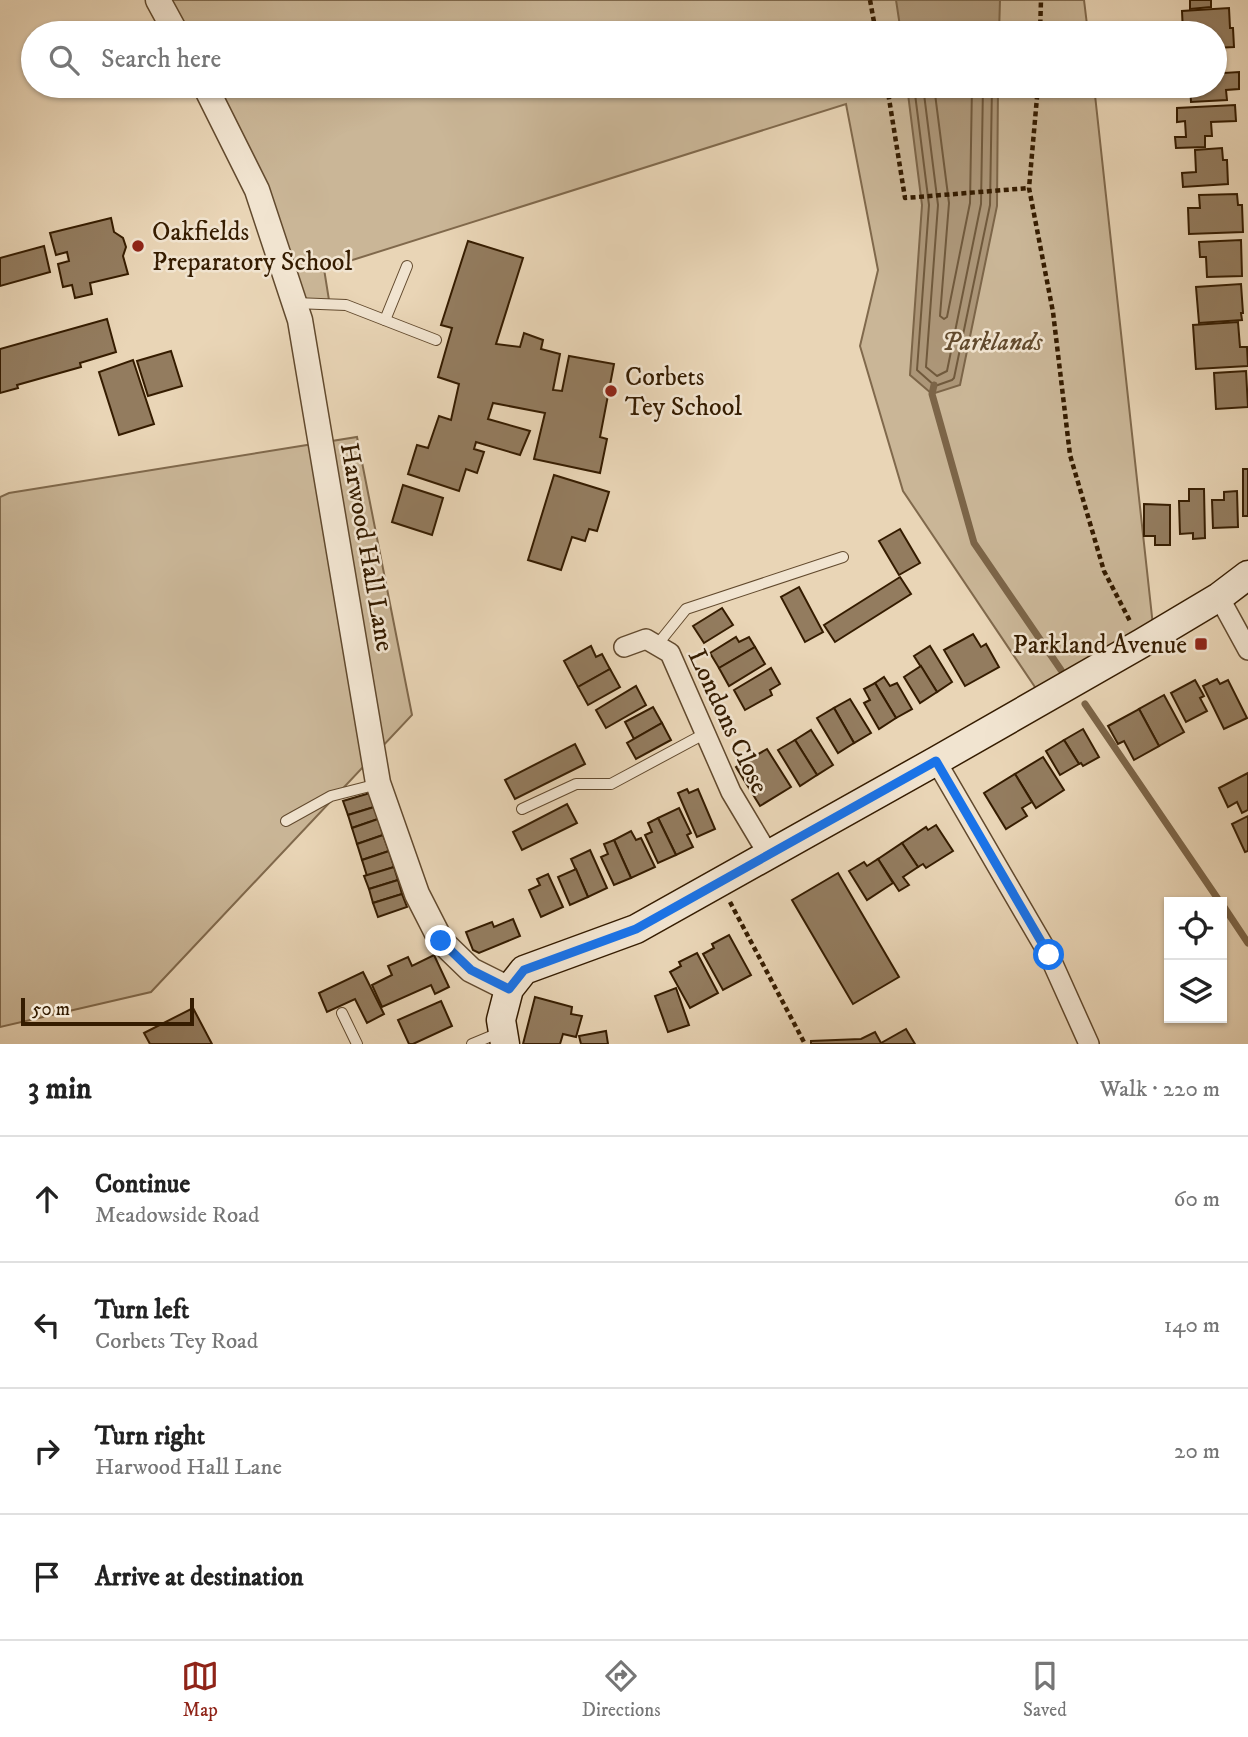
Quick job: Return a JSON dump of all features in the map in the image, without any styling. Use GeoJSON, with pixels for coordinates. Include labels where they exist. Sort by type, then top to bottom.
{"type":"FeatureCollection","features":[{"type":"Feature","properties":{"kind":"main road"},"geometry":{"type":"LineString","coordinates":[[504,1038],[501,1020],[509,989],[524,970],[636,929],[1142,643],[1219,597],[1248,575]]}},
{"type":"Feature","properties":{"kind":"street"},"geometry":{"type":"LineString","coordinates":[[158,0],[169,21]]}},
{"type":"Feature","properties":{"kind":"street","name":"Harwood Hall Lane"},"geometry":{"type":"LineString","coordinates":[[211,98],[257,190],[300,320],[378,783],[417,894],[441,941],[471,970],[509,989]]}},
{"type":"Feature","properties":{"kind":"street"},"geometry":{"type":"LineString","coordinates":[[1219,597],[1248,650]]}},
{"type":"Feature","properties":{"kind":"street","name":"Londons Close"},"geometry":{"type":"LineString","coordinates":[[624,647],[646,639],[670,653],[731,792],[768,854]]}},
{"type":"Feature","properties":{"kind":"street"},"geometry":{"type":"LineString","coordinates":[[936,761],[1049,955],[1089,1044]]}},
{"type":"Feature","properties":{"kind":"lane"},"geometry":{"type":"LineString","coordinates":[[385,320],[407,266]]}},
{"type":"Feature","properties":{"kind":"lane"},"geometry":{"type":"LineString","coordinates":[[294,303],[346,305],[436,340]]}},
{"type":"Feature","properties":{"kind":"lane"},"geometry":{"type":"LineString","coordinates":[[657,645],[686,609],[843,556]]}},
{"type":"Feature","properties":{"kind":"lane"},"geometry":{"type":"LineString","coordinates":[[522,809],[576,784],[611,784],[706,733]]}},
{"type":"Feature","properties":{"kind":"lane"},"geometry":{"type":"LineString","coordinates":[[286,821],[331,796],[378,783]]}},
{"type":"Feature","properties":{"kind":"lane"},"geometry":{"type":"LineString","coordinates":[[342,1013],[358,1044]]}},
{"type":"Feature","properties":{"kind":"lane"},"geometry":{"type":"LineString","coordinates":[[472,1044],[504,1038]]}},
{"type":"Feature","properties":{"kind":"path"},"geometry":{"type":"LineString","coordinates":[[870,0],[874,21]]}},
{"type":"Feature","properties":{"kind":"path"},"geometry":{"type":"LineString","coordinates":[[1040,21],[1041,0]]}},
{"type":"Feature","properties":{"kind":"path"},"geometry":{"type":"LineString","coordinates":[[889,98],[905,198],[1029,188]]}},
{"type":"Feature","properties":{"kind":"path"},"geometry":{"type":"LineString","coordinates":[[1037,98],[1029,188],[1053,312],[1070,455],[1104,571],[1142,643]]}},
{"type":"Feature","properties":{"kind":"path"},"geometry":{"type":"LineString","coordinates":[[720,882],[805,1044]]}},
{"type":"Feature","properties":{"kind":"green space"},"geometry":{"type":"Polygon","coordinates":[[[158,0],[1084,0],[1087,21],[169,21],[158,0]]]}},
{"type":"Feature","properties":{"kind":"green space","name":"Parklands"},"geometry":{"type":"Polygon","coordinates":[[[210,98],[1095,98],[1154,635],[1043,699],[903,491],[860,346],[878,270],[846,104],[324,269],[329,300],[294,303],[210,98]]]}},
{"type":"Feature","properties":{"kind":"green space"},"geometry":{"type":"Polygon","coordinates":[[[357,437],[412,715],[151,992],[0,1027],[0,497],[9,493],[357,437]]]}},
{"type":"Feature","properties":{"kind":"water"},"geometry":{"type":"Polygon","coordinates":[[[896,0],[1000,0],[999,21],[899,21],[896,0]]]}},
{"type":"Feature","properties":{"kind":"water"},"geometry":{"type":"Polygon","coordinates":[[[909,98],[998,98],[997,206],[960,385],[932,394],[910,375],[922,205],[909,98]]]}},
{"type":"Feature","properties":{"kind":"building"},"geometry":{"type":"Polygon","coordinates":[[[1190,0],[1211,0],[1211,7],[1190,9],[1190,0]]]}},
{"type":"Feature","properties":{"kind":"building"},"geometry":{"type":"Polygon","coordinates":[[[1229,8],[1234,47],[1227,47],[1227,21],[1182,21],[1182,11],[1229,8]]]}},
{"type":"Feature","properties":{"kind":"building"},"geometry":{"type":"Polygon","coordinates":[[[1239,72],[1239,89],[1227,90],[1227,73],[1239,72]]]}},
{"type":"Feature","properties":{"kind":"building"},"geometry":{"type":"Polygon","coordinates":[[[1191,98],[1227,100],[1191,102],[1191,98]]]}},
{"type":"Feature","properties":{"kind":"building"},"geometry":{"type":"Polygon","coordinates":[[[1235,105],[1236,121],[1211,122],[1212,136],[1205,136],[1205,147],[1176,148],[1175,137],[1186,137],[1185,121],[1177,122],[1177,108],[1235,105]]]}},
{"type":"Feature","properties":{"kind":"building"},"geometry":{"type":"Polygon","coordinates":[[[1222,148],[1223,160],[1227,160],[1228,184],[1183,187],[1182,173],[1196,172],[1195,150],[1222,148]]]}},
{"type":"Feature","properties":{"kind":"building"},"geometry":{"type":"Polygon","coordinates":[[[1237,194],[1238,205],[1242,205],[1243,232],[1189,234],[1188,208],[1200,208],[1199,195],[1237,194]]]}},
{"type":"Feature","properties":{"kind":"building"},"geometry":{"type":"Polygon","coordinates":[[[111,218],[114,232],[123,238],[126,247],[123,256],[128,274],[90,283],[92,294],[75,298],[72,285],[63,287],[58,264],[69,261],[67,252],[56,255],[50,233],[111,218]]]}},
{"type":"Feature","properties":{"kind":"building"},"geometry":{"type":"Polygon","coordinates":[[[1241,240],[1242,276],[1207,277],[1206,257],[1200,257],[1199,242],[1241,240]]]}},
{"type":"Feature","properties":{"kind":"building"},"geometry":{"type":"Polygon","coordinates":[[[468,241],[523,258],[496,344],[520,347],[524,333],[543,340],[541,349],[560,354],[553,390],[562,391],[569,356],[614,364],[600,437],[607,439],[600,473],[534,459],[545,413],[493,403],[488,419],[530,431],[520,455],[476,442],[474,449],[484,452],[477,473],[466,469],[459,491],[408,474],[417,445],[428,448],[439,416],[451,420],[459,384],[438,377],[452,328],[441,325],[468,241]]]}},
{"type":"Feature","properties":{"kind":"building"},"geometry":{"type":"Polygon","coordinates":[[[44,246],[50,272],[0,286],[0,258],[44,246]]]}},
{"type":"Feature","properties":{"kind":"building"},"geometry":{"type":"Polygon","coordinates":[[[1241,284],[1242,320],[1199,323],[1196,287],[1241,284]]]}},
{"type":"Feature","properties":{"kind":"building"},"geometry":{"type":"Polygon","coordinates":[[[107,319],[116,352],[80,363],[81,367],[17,385],[18,388],[0,393],[0,349],[107,319]]]}},
{"type":"Feature","properties":{"kind":"building"},"geometry":{"type":"Polygon","coordinates":[[[1238,322],[1240,347],[1247,347],[1248,366],[1196,369],[1193,325],[1238,322]]]}},
{"type":"Feature","properties":{"kind":"building"},"geometry":{"type":"Polygon","coordinates":[[[171,351],[182,386],[148,396],[137,361],[171,351]]]}},
{"type":"Feature","properties":{"kind":"building"},"geometry":{"type":"Polygon","coordinates":[[[133,360],[154,424],[119,435],[99,372],[133,360]]]}},
{"type":"Feature","properties":{"kind":"building"},"geometry":{"type":"Polygon","coordinates":[[[1246,371],[1248,407],[1216,409],[1214,373],[1246,371]]]}},
{"type":"Feature","properties":{"kind":"building"},"geometry":{"type":"Polygon","coordinates":[[[1243,469],[1248,469],[1248,516],[1243,516],[1243,469]]]}},
{"type":"Feature","properties":{"kind":"building"},"geometry":{"type":"Polygon","coordinates":[[[554,475],[609,492],[597,531],[589,529],[585,541],[572,537],[561,570],[528,560],[554,475]]]}},
{"type":"Feature","properties":{"kind":"building"},"geometry":{"type":"Polygon","coordinates":[[[403,485],[443,498],[432,535],[392,522],[403,485]]]}},
{"type":"Feature","properties":{"kind":"building"},"geometry":{"type":"Polygon","coordinates":[[[1189,489],[1204,489],[1205,538],[1193,539],[1193,533],[1180,534],[1179,501],[1189,501],[1189,489]]]}},
{"type":"Feature","properties":{"kind":"building"},"geometry":{"type":"Polygon","coordinates":[[[1237,491],[1238,527],[1213,528],[1212,500],[1224,500],[1224,492],[1237,491]]]}},
{"type":"Feature","properties":{"kind":"building"},"geometry":{"type":"Polygon","coordinates":[[[1144,504],[1170,505],[1170,545],[1155,545],[1155,536],[1144,536],[1144,504]]]}},
{"type":"Feature","properties":{"kind":"building"},"geometry":{"type":"Polygon","coordinates":[[[900,529],[920,563],[899,575],[879,541],[900,529]]]}},
{"type":"Feature","properties":{"kind":"building"},"geometry":{"type":"Polygon","coordinates":[[[900,577],[911,594],[835,642],[824,625],[900,577]]]}},
{"type":"Feature","properties":{"kind":"building"},"geometry":{"type":"Polygon","coordinates":[[[799,587],[823,632],[805,642],[781,597],[799,587]]]}},
{"type":"Feature","properties":{"kind":"building"},"geometry":{"type":"Polygon","coordinates":[[[722,608],[733,625],[704,643],[693,626],[722,608]]]}},
{"type":"Feature","properties":{"kind":"building"},"geometry":{"type":"Polygon","coordinates":[[[973,634],[981,647],[986,644],[999,667],[965,686],[944,650],[973,634]]]}},
{"type":"Feature","properties":{"kind":"building"},"geometry":{"type":"Polygon","coordinates":[[[736,637],[739,642],[749,637],[755,647],[719,668],[710,653],[736,637]]]}},
{"type":"Feature","properties":{"kind":"building"},"geometry":{"type":"Polygon","coordinates":[[[591,646],[596,657],[602,654],[610,669],[578,687],[564,661],[591,646]]]}},
{"type":"Feature","properties":{"kind":"building"},"geometry":{"type":"Polygon","coordinates":[[[930,646],[952,682],[937,692],[914,656],[930,646]]]}},
{"type":"Feature","properties":{"kind":"building"},"geometry":{"type":"Polygon","coordinates":[[[755,647],[765,664],[729,686],[719,668],[755,647]]]}},
{"type":"Feature","properties":{"kind":"building"},"geometry":{"type":"Polygon","coordinates":[[[921,666],[937,692],[920,703],[904,677],[921,666]]]}},
{"type":"Feature","properties":{"kind":"building"},"geometry":{"type":"Polygon","coordinates":[[[771,668],[780,684],[770,690],[772,695],[745,710],[734,690],[771,668]]]}},
{"type":"Feature","properties":{"kind":"building"},"geometry":{"type":"Polygon","coordinates":[[[610,669],[620,687],[588,705],[578,687],[610,669]]]}},
{"type":"Feature","properties":{"kind":"building"},"geometry":{"type":"Polygon","coordinates":[[[884,677],[890,686],[897,683],[912,709],[896,718],[875,683],[884,677]]]}},
{"type":"Feature","properties":{"kind":"building"},"geometry":{"type":"Polygon","coordinates":[[[1217,679],[1220,684],[1228,680],[1247,718],[1224,729],[1203,686],[1217,679]]]}},
{"type":"Feature","properties":{"kind":"building"},"geometry":{"type":"Polygon","coordinates":[[[1195,680],[1204,696],[1200,698],[1207,711],[1186,722],[1171,693],[1195,680]]]}},
{"type":"Feature","properties":{"kind":"building"},"geometry":{"type":"Polygon","coordinates":[[[875,683],[896,718],[879,729],[864,703],[870,700],[864,689],[875,683]]]}},
{"type":"Feature","properties":{"kind":"building"},"geometry":{"type":"Polygon","coordinates":[[[636,686],[646,705],[606,728],[596,710],[636,686]]]}},
{"type":"Feature","properties":{"kind":"building"},"geometry":{"type":"Polygon","coordinates":[[[1164,695],[1184,732],[1159,746],[1139,709],[1164,695]]]}},
{"type":"Feature","properties":{"kind":"building"},"geometry":{"type":"Polygon","coordinates":[[[850,699],[871,733],[854,743],[834,708],[850,699]]]}},
{"type":"Feature","properties":{"kind":"building"},"geometry":{"type":"Polygon","coordinates":[[[653,707],[662,723],[634,739],[625,722],[653,707]]]}},
{"type":"Feature","properties":{"kind":"building"},"geometry":{"type":"Polygon","coordinates":[[[834,708],[854,743],[838,753],[817,718],[834,708]]]}},
{"type":"Feature","properties":{"kind":"building"},"geometry":{"type":"Polygon","coordinates":[[[1139,709],[1159,746],[1134,760],[1124,741],[1118,744],[1108,726],[1139,709]]]}},
{"type":"Feature","properties":{"kind":"building"},"geometry":{"type":"Polygon","coordinates":[[[662,723],[671,740],[636,759],[627,743],[662,723]]]}},
{"type":"Feature","properties":{"kind":"building"},"geometry":{"type":"Polygon","coordinates":[[[1083,729],[1099,757],[1083,766],[1064,740],[1083,729]]]}},
{"type":"Feature","properties":{"kind":"building"},"geometry":{"type":"Polygon","coordinates":[[[811,730],[833,765],[817,775],[795,740],[811,730]]]}},
{"type":"Feature","properties":{"kind":"building"},"geometry":{"type":"Polygon","coordinates":[[[795,740],[817,775],[800,786],[778,750],[795,740]]]}},
{"type":"Feature","properties":{"kind":"building"},"geometry":{"type":"Polygon","coordinates":[[[1064,740],[1079,764],[1060,775],[1046,751],[1064,740]]]}},
{"type":"Feature","properties":{"kind":"building"},"geometry":{"type":"Polygon","coordinates":[[[575,744],[585,764],[515,799],[505,780],[575,744]]]}},
{"type":"Feature","properties":{"kind":"building"},"geometry":{"type":"Polygon","coordinates":[[[767,749],[791,787],[760,806],[736,767],[767,749]]]}},
{"type":"Feature","properties":{"kind":"building"},"geometry":{"type":"Polygon","coordinates":[[[1043,757],[1064,790],[1036,808],[1015,774],[1043,757]]]}},
{"type":"Feature","properties":{"kind":"building"},"geometry":{"type":"Polygon","coordinates":[[[1248,773],[1248,810],[1242,813],[1237,802],[1228,807],[1219,788],[1248,773]]]}},
{"type":"Feature","properties":{"kind":"building"},"geometry":{"type":"Polygon","coordinates":[[[1015,774],[1032,802],[1022,808],[1027,816],[1006,829],[984,793],[1015,774]]]}},
{"type":"Feature","properties":{"kind":"building"},"geometry":{"type":"Polygon","coordinates":[[[687,789],[689,793],[698,789],[715,829],[697,837],[678,793],[687,789]]]}},
{"type":"Feature","properties":{"kind":"building"},"geometry":{"type":"Polygon","coordinates":[[[370,793],[374,807],[348,815],[343,801],[370,793]]]}},
{"type":"Feature","properties":{"kind":"building"},"geometry":{"type":"Polygon","coordinates":[[[567,804],[577,823],[522,850],[513,832],[567,804]]]}},
{"type":"Feature","properties":{"kind":"building"},"geometry":{"type":"Polygon","coordinates":[[[374,807],[378,819],[352,828],[348,815],[374,807]]]}},
{"type":"Feature","properties":{"kind":"building"},"geometry":{"type":"Polygon","coordinates":[[[679,808],[691,833],[687,835],[693,847],[676,855],[658,818],[679,808]]]}},
{"type":"Feature","properties":{"kind":"building"},"geometry":{"type":"Polygon","coordinates":[[[1248,816],[1248,851],[1245,852],[1232,824],[1248,816]]]}},
{"type":"Feature","properties":{"kind":"building"},"geometry":{"type":"Polygon","coordinates":[[[658,818],[676,855],[658,863],[645,835],[652,832],[648,823],[658,818]]]}},
{"type":"Feature","properties":{"kind":"building"},"geometry":{"type":"Polygon","coordinates":[[[378,819],[383,835],[357,844],[352,828],[378,819]]]}},
{"type":"Feature","properties":{"kind":"building"},"geometry":{"type":"Polygon","coordinates":[[[936,825],[953,851],[926,868],[923,864],[918,867],[902,843],[926,827],[928,830],[936,825]]]}},
{"type":"Feature","properties":{"kind":"building"},"geometry":{"type":"Polygon","coordinates":[[[631,831],[636,840],[641,838],[655,867],[631,878],[614,840],[631,831]]]}},
{"type":"Feature","properties":{"kind":"building"},"geometry":{"type":"Polygon","coordinates":[[[383,835],[389,851],[362,860],[357,844],[383,835]]]}},
{"type":"Feature","properties":{"kind":"building"},"geometry":{"type":"Polygon","coordinates":[[[614,840],[631,878],[614,885],[601,857],[608,854],[604,844],[614,840]]]}},
{"type":"Feature","properties":{"kind":"building"},"geometry":{"type":"Polygon","coordinates":[[[902,843],[918,867],[903,877],[909,885],[899,891],[878,859],[902,843]]]}},
{"type":"Feature","properties":{"kind":"building"},"geometry":{"type":"Polygon","coordinates":[[[590,850],[607,888],[588,897],[571,859],[590,850]]]}},
{"type":"Feature","properties":{"kind":"building"},"geometry":{"type":"Polygon","coordinates":[[[389,851],[394,867],[367,876],[362,860],[389,851]]]}},
{"type":"Feature","properties":{"kind":"building"},"geometry":{"type":"Polygon","coordinates":[[[878,859],[893,883],[867,900],[849,871],[864,862],[867,866],[878,859]]]}},
{"type":"Feature","properties":{"kind":"building"},"geometry":{"type":"Polygon","coordinates":[[[394,867],[398,880],[369,889],[364,876],[394,867]]]}},
{"type":"Feature","properties":{"kind":"building"},"geometry":{"type":"Polygon","coordinates":[[[576,869],[588,897],[570,905],[558,877],[576,869]]]}},
{"type":"Feature","properties":{"kind":"building"},"geometry":{"type":"Polygon","coordinates":[[[838,873],[899,977],[853,1004],[792,900],[838,873]]]}},
{"type":"Feature","properties":{"kind":"building"},"geometry":{"type":"Polygon","coordinates":[[[548,874],[563,907],[541,917],[529,890],[540,885],[537,879],[548,874]]]}},
{"type":"Feature","properties":{"kind":"building"},"geometry":{"type":"Polygon","coordinates":[[[398,880],[402,894],[373,903],[369,889],[398,880]]]}},
{"type":"Feature","properties":{"kind":"building"},"geometry":{"type":"Polygon","coordinates":[[[402,894],[407,907],[378,917],[373,903],[402,894]]]}},
{"type":"Feature","properties":{"kind":"building"},"geometry":{"type":"Polygon","coordinates":[[[513,919],[520,936],[479,953],[473,950],[466,932],[492,922],[494,927],[513,919]]]}},
{"type":"Feature","properties":{"kind":"building"},"geometry":{"type":"Polygon","coordinates":[[[729,935],[751,975],[723,990],[703,954],[714,948],[712,944],[729,935]]]}},
{"type":"Feature","properties":{"kind":"building"},"geometry":{"type":"Polygon","coordinates":[[[697,953],[718,993],[690,1008],[670,972],[681,966],[679,962],[697,953]]]}},
{"type":"Feature","properties":{"kind":"building"},"geometry":{"type":"Polygon","coordinates":[[[434,955],[449,987],[435,994],[431,985],[382,1007],[372,985],[392,975],[388,966],[408,957],[412,966],[434,955]]]}},
{"type":"Feature","properties":{"kind":"building"},"geometry":{"type":"Polygon","coordinates":[[[363,972],[384,1014],[367,1023],[355,999],[327,1012],[319,993],[363,972]]]}},
{"type":"Feature","properties":{"kind":"building"},"geometry":{"type":"Polygon","coordinates":[[[676,988],[689,1025],[668,1032],[655,996],[676,988]]]}},
{"type":"Feature","properties":{"kind":"building"},"geometry":{"type":"Polygon","coordinates":[[[535,997],[572,1007],[571,1014],[582,1016],[576,1037],[563,1034],[560,1044],[523,1044],[535,997]]]}},
{"type":"Feature","properties":{"kind":"building"},"geometry":{"type":"Polygon","coordinates":[[[441,1001],[452,1026],[409,1044],[398,1020],[441,1001]]]}},
{"type":"Feature","properties":{"kind":"building"},"geometry":{"type":"Polygon","coordinates":[[[193,1008],[212,1044],[150,1044],[144,1033],[193,1008]]]}},
{"type":"Feature","properties":{"kind":"building"},"geometry":{"type":"Polygon","coordinates":[[[906,1029],[915,1044],[811,1044],[811,1041],[861,1039],[875,1032],[881,1043],[906,1029]]]}},
{"type":"Feature","properties":{"kind":"building"},"geometry":{"type":"Polygon","coordinates":[[[606,1031],[608,1044],[581,1044],[579,1036],[606,1031]]]}},
{"type":"Feature","properties":{"kind":"waterway"},"geometry":{"type":"LineString","coordinates":[[934,385],[932,394],[974,543],[1061,670]]}},
{"type":"Feature","properties":{"kind":"waterway"},"geometry":{"type":"LineString","coordinates":[[1085,704],[1217,897]]}},
{"type":"Feature","properties":{"kind":"waterway"},"geometry":{"type":"LineString","coordinates":[[1227,912],[1248,943]]}},
{"type":"Feature","properties":{"kind":"place","name":"Oakfields Preparatory School"},"geometry":{"type":"Point","coordinates":[138,246]}},
{"type":"Feature","properties":{"kind":"place","name":"Corbets Tey School"},"geometry":{"type":"Point","coordinates":[611,391]}},
{"type":"Feature","properties":{"kind":"place","name":"Parkland Avenue"},"geometry":{"type":"Point","coordinates":[1201,644]}},
{"type":"Feature","properties":{"kind":"route"},"geometry":{"type":"LineString","coordinates":[[441,941],[471,970],[509,989],[524,970],[636,929],[936,761],[1049,955]]}}]}
